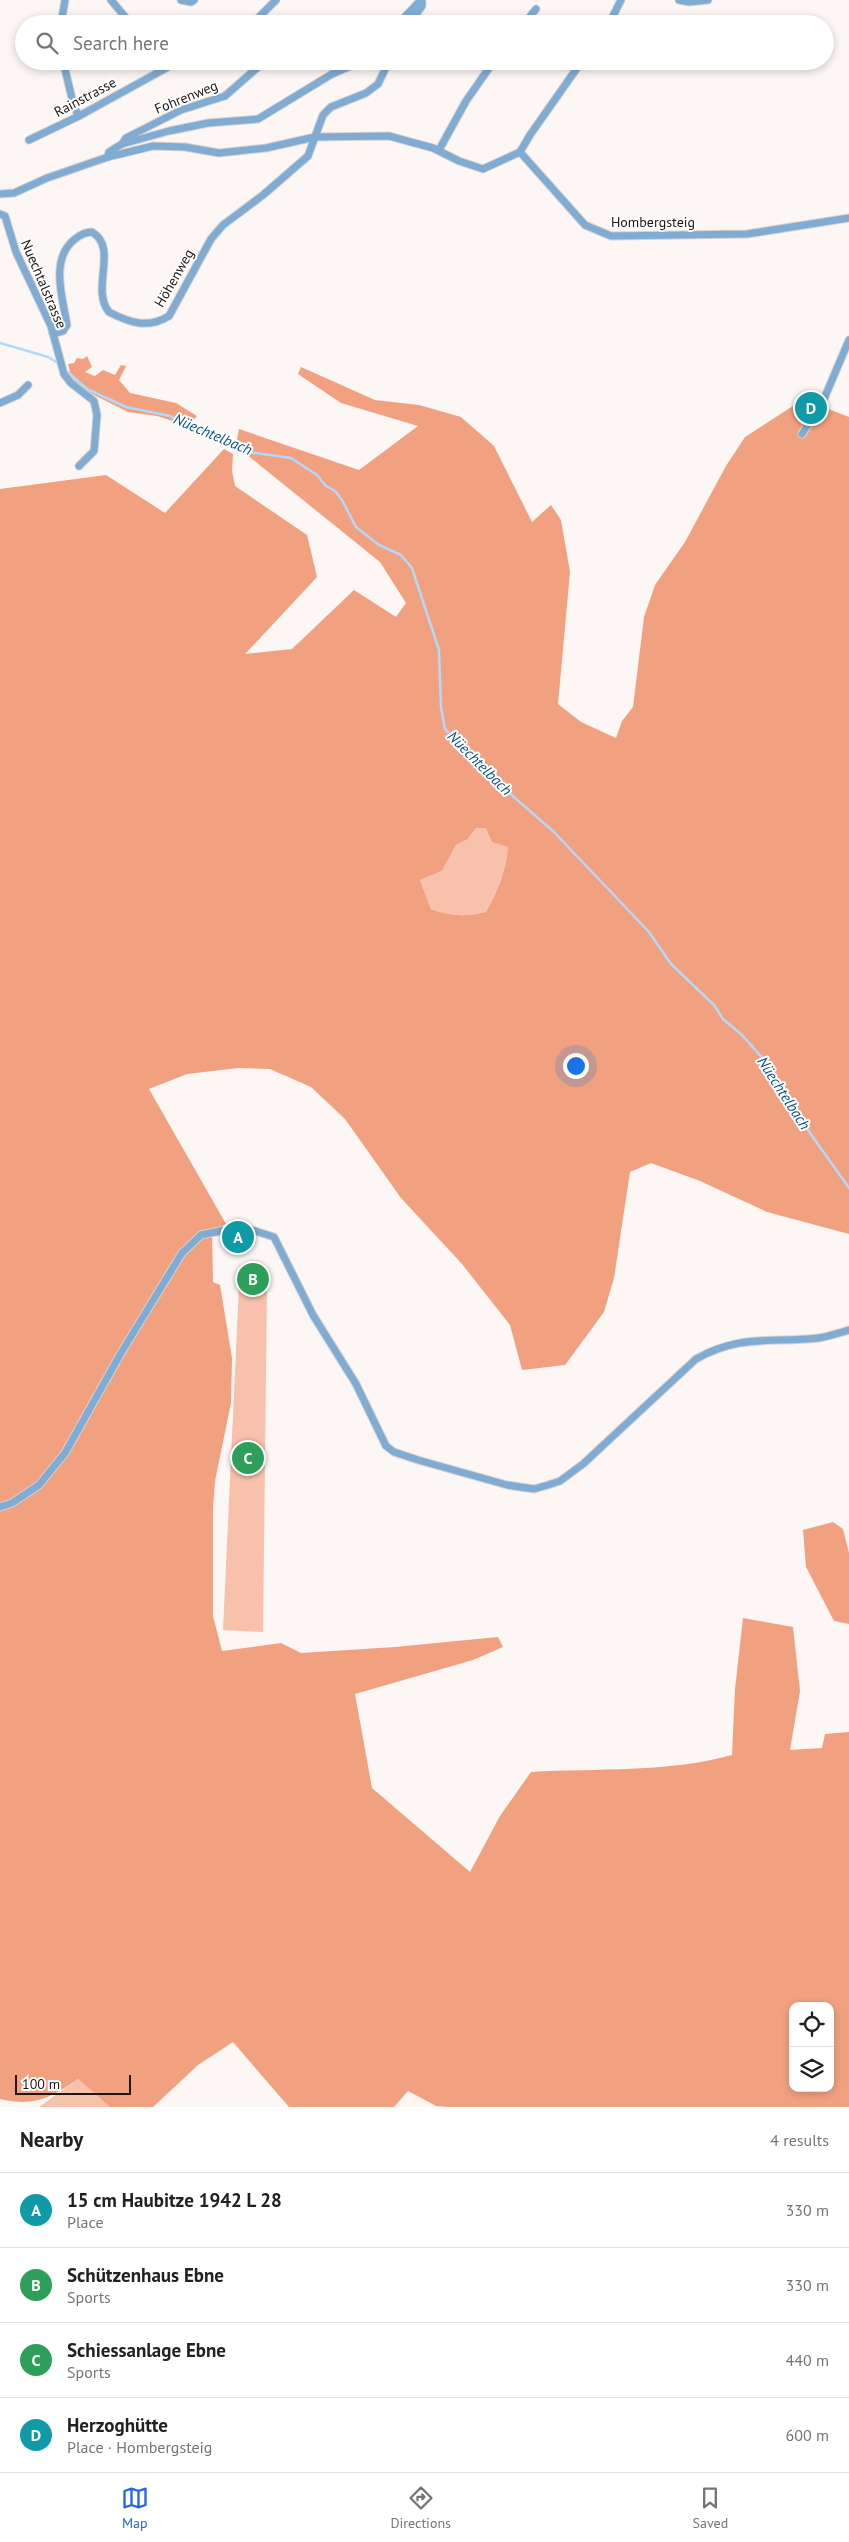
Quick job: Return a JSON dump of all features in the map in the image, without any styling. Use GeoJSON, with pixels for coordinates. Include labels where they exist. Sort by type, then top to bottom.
{"type":"FeatureCollection","features":[{"type":"Feature","properties":{"kind":"street"},"geometry":{"type":"LineString","coordinates":[[62,15],[65,0]]}},
{"type":"Feature","properties":{"kind":"street"},"geometry":{"type":"LineString","coordinates":[[111,0],[124,15]]}},
{"type":"Feature","properties":{"kind":"street"},"geometry":{"type":"LineString","coordinates":[[181,0],[191,2],[194,0]]}},
{"type":"Feature","properties":{"kind":"street"},"geometry":{"type":"LineString","coordinates":[[261,15],[276,0]]}},
{"type":"Feature","properties":{"kind":"street"},"geometry":{"type":"LineString","coordinates":[[407,15],[421,0]]}},
{"type":"Feature","properties":{"kind":"street"},"geometry":{"type":"LineString","coordinates":[[416,15],[422,6],[421,0]]}},
{"type":"Feature","properties":{"kind":"street"},"geometry":{"type":"LineString","coordinates":[[614,15],[621,0]]}},
{"type":"Feature","properties":{"kind":"street"},"geometry":{"type":"LineString","coordinates":[[679,0],[689,2],[708,0]]}},
{"type":"Feature","properties":{"kind":"street"},"geometry":{"type":"LineString","coordinates":[[531,15],[536,9]]}},
{"type":"Feature","properties":{"kind":"street"},"geometry":{"type":"LineString","coordinates":[[65,70],[74,107],[79,116]]}},
{"type":"Feature","properties":{"kind":"street","name":"Rainstrasse"},"geometry":{"type":"LineString","coordinates":[[29,140],[79,116],[155,70]]}},
{"type":"Feature","properties":{"kind":"street","name":"Fohrenweg"},"geometry":{"type":"LineString","coordinates":[[108,157],[109,152],[122,144],[126,138],[170,115],[225,96],[256,70]]}},
{"type":"Feature","properties":{"kind":"street"},"geometry":{"type":"LineString","coordinates":[[122,144],[186,127],[258,119],[341,70]]}},
{"type":"Feature","properties":{"kind":"street","name":"Höhenweg"},"geometry":{"type":"LineString","coordinates":[[53,334],[63,332],[67,325],[60,269],[64,252],[76,238],[86,232],[92,232],[101,240],[104,252],[101,294],[109,312],[144,324],[157,323],[169,316],[211,239],[226,222],[264,195],[308,156],[323,115],[331,107],[366,92],[378,84],[385,70]]}},
{"type":"Feature","properties":{"kind":"street"},"geometry":{"type":"LineString","coordinates":[[439,150],[466,101],[488,70]]}},
{"type":"Feature","properties":{"kind":"street"},"geometry":{"type":"LineString","coordinates":[[0,194],[14,193],[41,180],[108,157],[162,146],[219,153],[250,150],[315,137],[389,136],[439,150],[459,161],[483,169],[520,152],[576,70]]}},
{"type":"Feature","properties":{"kind":"street","name":"Hombergsteig"},"geometry":{"type":"LineString","coordinates":[[520,152],[586,225],[611,236],[747,234],[849,218]]}},
{"type":"Feature","properties":{"kind":"street","name":"Nuechtalstrasse"},"geometry":{"type":"LineString","coordinates":[[0,214],[5,216],[16,252],[53,334],[64,374],[71,383],[94,401],[97,415],[94,450],[79,466]]}},
{"type":"Feature","properties":{"kind":"street"},"geometry":{"type":"LineString","coordinates":[[802,434],[824,399],[849,340]]}},
{"type":"Feature","properties":{"kind":"street"},"geometry":{"type":"LineString","coordinates":[[0,403],[18,395],[28,385]]}},
{"type":"Feature","properties":{"kind":"street"},"geometry":{"type":"LineString","coordinates":[[0,1507],[12,1503],[39,1485],[65,1453],[121,1353],[182,1253],[201,1235],[226,1230],[252,1230],[274,1237],[313,1314],[356,1384],[386,1446],[394,1452],[418,1460],[508,1485],[534,1489],[560,1481],[583,1464],[696,1359],[712,1350],[752,1340],[819,1338],[849,1330]]}},
{"type":"Feature","properties":{"kind":"shaded area"},"geometry":{"type":"Polygon","coordinates":[[[87,356],[92,367],[85,372],[95,376],[103,370],[115,375],[121,365],[126,366],[119,380],[130,393],[176,403],[197,416],[188,426],[157,416],[128,412],[94,395],[81,387],[71,376],[68,364],[74,363],[77,358],[83,359],[87,356]]]}},
{"type":"Feature","properties":{"kind":"shaded area"},"geometry":{"type":"Polygon","coordinates":[[[301,367],[375,400],[419,405],[461,417],[494,446],[532,522],[551,505],[561,520],[570,572],[558,704],[581,722],[616,738],[622,721],[633,707],[644,617],[655,585],[685,542],[726,466],[745,437],[810,395],[817,394],[826,408],[849,417],[849,1234],[767,1212],[700,1181],[651,1163],[630,1172],[614,1278],[604,1312],[565,1365],[522,1370],[510,1325],[462,1264],[401,1198],[345,1119],[311,1087],[270,1069],[238,1068],[187,1074],[149,1089],[226,1224],[212,1230],[213,1282],[220,1285],[232,1358],[231,1403],[215,1481],[213,1508],[213,1616],[222,1651],[281,1643],[301,1653],[395,1647],[498,1637],[503,1647],[473,1660],[355,1694],[372,1788],[470,1872],[500,1816],[531,1772],[632,1769],[683,1765],[732,1755],[735,1689],[743,1618],[793,1627],[800,1691],[790,1750],[822,1748],[825,1734],[849,1732],[849,2107],[448,2107],[436,2106],[408,2091],[394,2107],[289,2107],[233,2042],[198,2065],[153,2107],[110,2107],[78,2079],[42,2099],[23,2102],[0,2099],[0,489],[106,475],[165,513],[224,449],[233,454],[232,471],[235,486],[307,535],[317,577],[245,654],[292,649],[354,590],[396,617],[406,603],[380,562],[236,446],[239,429],[359,470],[418,426],[341,403],[298,374],[301,367]],[[476,828],[468,839],[456,845],[442,871],[420,880],[431,909],[458,915],[486,912],[501,881],[508,847],[492,842],[486,828],[476,828]]]}},
{"type":"Feature","properties":{"kind":"shaded area"},"geometry":{"type":"Polygon","coordinates":[[[486,827],[508,847],[501,881],[486,912],[459,915],[431,909],[420,880],[442,871],[456,845],[468,839],[476,828],[486,827]]]}},
{"type":"Feature","properties":{"kind":"shaded area"},"geometry":{"type":"Polygon","coordinates":[[[239,1286],[267,1286],[263,1632],[223,1630],[239,1286]]]}},
{"type":"Feature","properties":{"kind":"shaded area"},"geometry":{"type":"Polygon","coordinates":[[[833,1522],[843,1529],[849,1553],[849,1624],[834,1621],[806,1567],[803,1530],[833,1522]]]}},
{"type":"Feature","properties":{"kind":"shaded area"},"geometry":{"type":"Polygon","coordinates":[[[78,2079],[110,2107],[39,2107],[78,2079]]]}},
{"type":"Feature","properties":{"kind":"waterway","name":"Nüechtelbach"},"geometry":{"type":"LineString","coordinates":[[0,343],[48,357],[58,363]]}},
{"type":"Feature","properties":{"kind":"waterway","name":"Nüechtelbach"},"geometry":{"type":"LineString","coordinates":[[68,372],[87,389],[126,407],[170,416],[248,452],[291,458],[317,475],[326,486],[335,491],[342,500],[356,527],[379,545],[401,555],[412,568],[439,650],[441,708],[445,729],[499,784],[554,832],[649,932],[671,964],[714,1005],[723,1019],[742,1035],[766,1062],[798,1116],[849,1188]]}},
{"type":"Feature","properties":{"kind":"place","name":"Herzoghütte"},"geometry":{"type":"Point","coordinates":[811,408]}},
{"type":"Feature","properties":{"kind":"place","name":"15 cm Haubitze 1942 L 28"},"geometry":{"type":"Point","coordinates":[238,1237]}},
{"type":"Feature","properties":{"kind":"place","name":"Schützenhaus Ebne"},"geometry":{"type":"Point","coordinates":[253,1279]}},
{"type":"Feature","properties":{"kind":"place","name":"Schiessanlage Ebne"},"geometry":{"type":"Point","coordinates":[248,1458]}}]}
